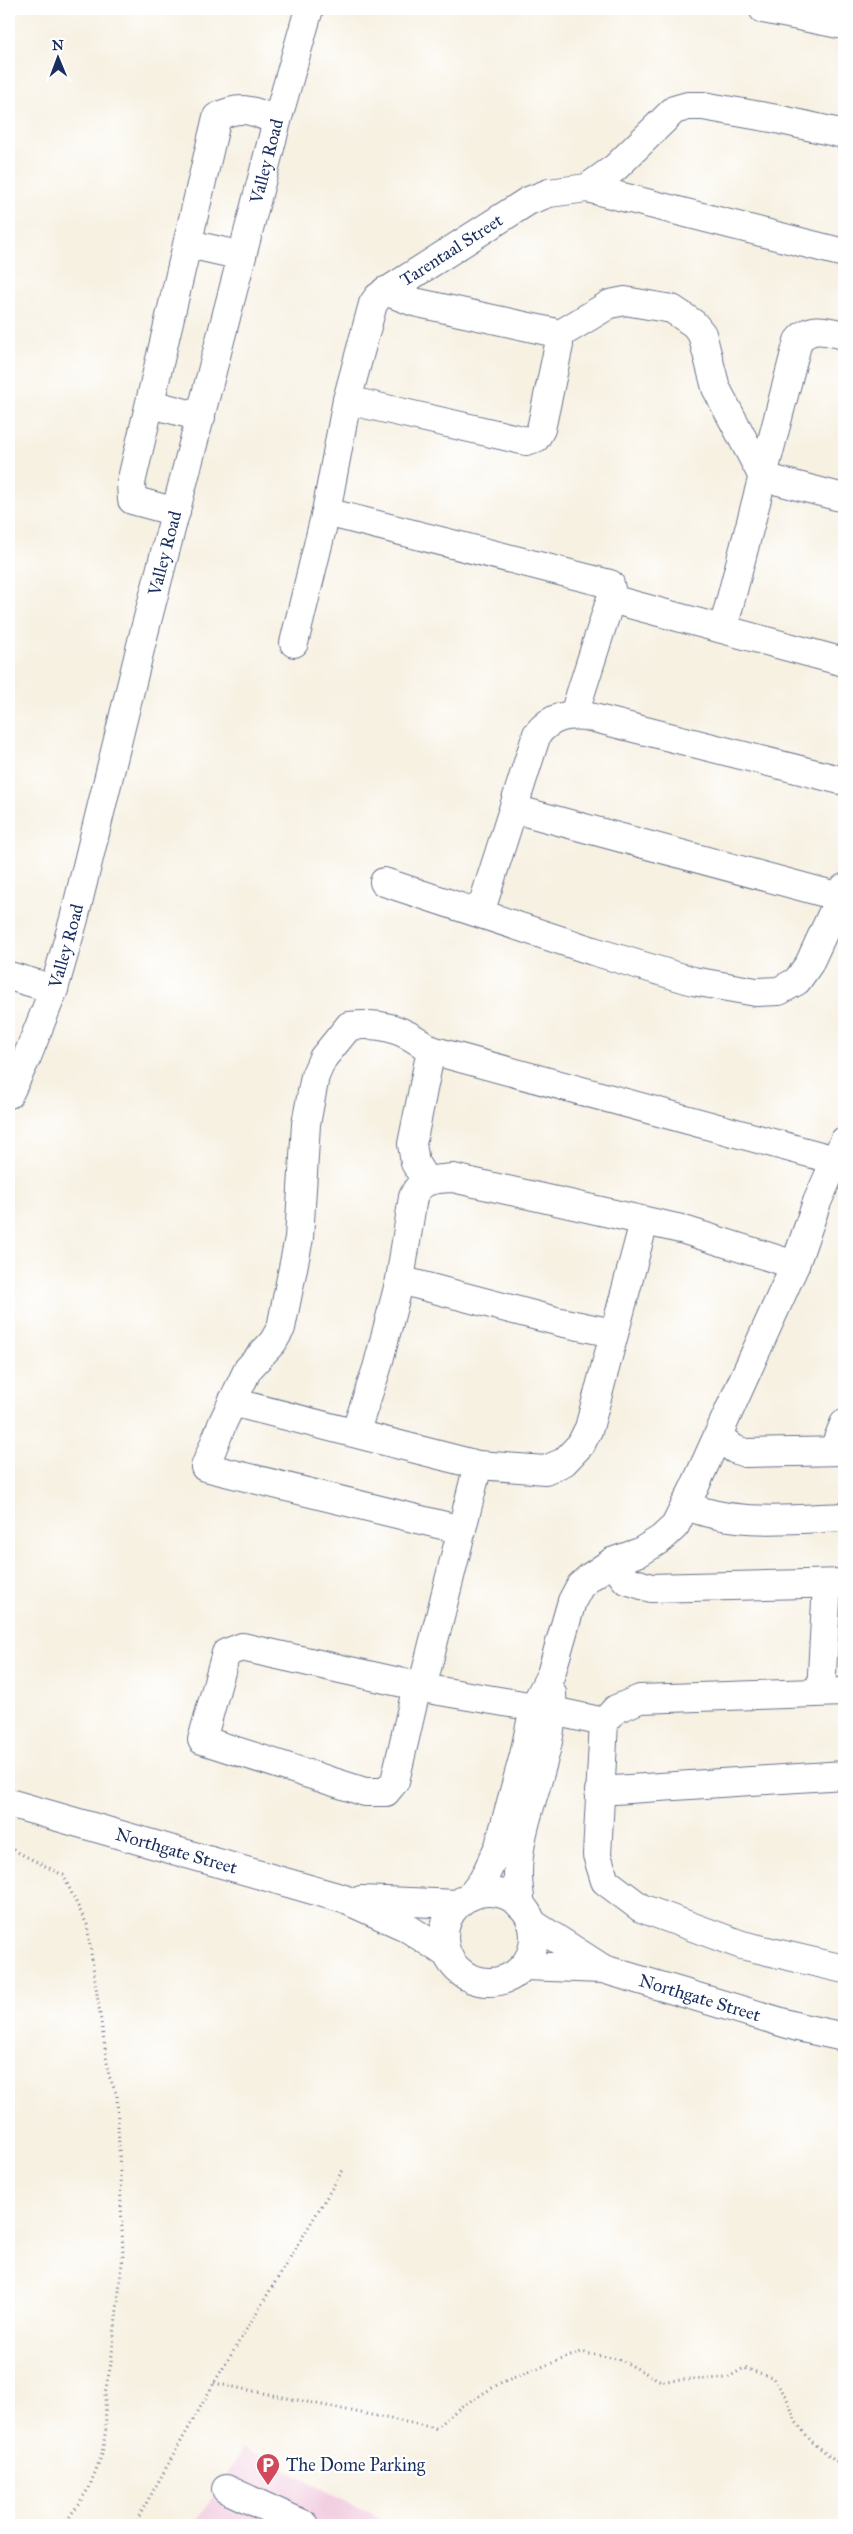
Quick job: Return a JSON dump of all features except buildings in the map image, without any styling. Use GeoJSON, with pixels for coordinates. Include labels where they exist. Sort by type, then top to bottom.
{"type":"FeatureCollection","features":[{"type":"Feature","properties":{"kind":"street","name":"Valley Road"},"geometry":{"type":"LineString","coordinates":[[9,1094],[54,989],[92,854],[176,512],[277,121],[309,9]]}},
{"type":"Feature","properties":{"kind":"street"},"geometry":{"type":"LineString","coordinates":[[763,9],[844,25]]}},
{"type":"Feature","properties":{"kind":"street","name":"Tarentaal Street"},"geometry":{"type":"LineString","coordinates":[[294,643],[326,512],[347,400],[373,304],[378,297],[528,201],[549,193],[587,188],[615,168],[674,110],[688,106],[703,106],[844,134]]}},
{"type":"Feature","properties":{"kind":"street"},"geometry":{"type":"LineString","coordinates":[[176,512],[132,500],[130,493],[217,117],[231,109],[246,109],[277,121]]}},
{"type":"Feature","properties":{"kind":"street"},"geometry":{"type":"LineString","coordinates":[[587,188],[844,253]]}},
{"type":"Feature","properties":{"kind":"street"},"geometry":{"type":"LineString","coordinates":[[189,244],[242,256]]}},
{"type":"Feature","properties":{"kind":"street"},"geometry":{"type":"LineString","coordinates":[[347,400],[526,442],[536,438],[541,429],[559,345],[557,336],[552,332],[414,302],[385,291]]}},
{"type":"Feature","properties":{"kind":"street"},"geometry":{"type":"LineString","coordinates":[[557,336],[610,304],[625,301],[672,310],[684,317],[702,334],[716,388],[763,477],[844,498]]}},
{"type":"Feature","properties":{"kind":"street"},"geometry":{"type":"LineString","coordinates":[[723,629],[798,341],[804,333],[810,330],[825,330],[844,335]]}},
{"type":"Feature","properties":{"kind":"street"},"geometry":{"type":"LineString","coordinates":[[151,404],[201,417]]}},
{"type":"Feature","properties":{"kind":"street"},"geometry":{"type":"LineString","coordinates":[[326,512],[610,584],[612,588],[611,598],[574,714]]}},
{"type":"Feature","properties":{"kind":"street"},"geometry":{"type":"LineString","coordinates":[[611,598],[844,662]]}},
{"type":"Feature","properties":{"kind":"street"},"geometry":{"type":"LineString","coordinates":[[480,913],[537,734],[555,718],[574,714],[844,781]]}},
{"type":"Feature","properties":{"kind":"street"},"geometry":{"type":"LineString","coordinates":[[384,882],[593,951],[684,978],[756,992],[779,991],[797,982],[809,964],[842,893],[514,809]]}},
{"type":"Feature","properties":{"kind":"street"},"geometry":{"type":"LineString","coordinates":[[9,976],[54,989]]}},
{"type":"Feature","properties":{"kind":"street"},"geometry":{"type":"LineString","coordinates":[[462,1530],[206,1467],[232,1402],[248,1369],[273,1342],[286,1314],[298,1238],[306,1124],[315,1076],[323,1058],[349,1026],[372,1024],[392,1028],[413,1037],[431,1050],[840,1151],[807,1225],[795,1265],[718,1436],[674,1526],[661,1539],[640,1552],[612,1562],[580,1586],[572,1601],[551,1674],[515,1831],[518,1875],[534,1938],[532,1953],[524,1966],[513,1976],[500,1982],[484,1982],[470,1979],[458,1971],[447,1954],[444,1945],[444,1930],[449,1916],[464,1900],[515,1831]]}},
{"type":"Feature","properties":{"kind":"street"},"geometry":{"type":"LineString","coordinates":[[426,1181],[415,1163],[412,1144],[431,1050]]}},
{"type":"Feature","properties":{"kind":"street"},"geometry":{"type":"LineString","coordinates":[[355,1432],[377,1368],[400,1280],[414,1197],[417,1187],[426,1181],[453,1178],[680,1229],[795,1265]]}},
{"type":"Feature","properties":{"kind":"street"},"geometry":{"type":"LineString","coordinates":[[232,1402],[478,1465],[545,1470],[564,1462],[581,1444],[589,1428],[612,1333],[644,1222]]}},
{"type":"Feature","properties":{"kind":"street"},"geometry":{"type":"LineString","coordinates":[[400,1280],[542,1318],[612,1333]]}},
{"type":"Feature","properties":{"kind":"street"},"geometry":{"type":"LineString","coordinates":[[718,1436],[734,1449],[745,1453],[838,1452],[844,1424]]}},
{"type":"Feature","properties":{"kind":"street"},"geometry":{"type":"LineString","coordinates":[[478,1465],[462,1530],[419,1687],[394,1781],[386,1792],[365,1792],[202,1740],[226,1653],[232,1649],[242,1647],[419,1687],[544,1709],[604,1722]]}},
{"type":"Feature","properties":{"kind":"street"},"geometry":{"type":"LineString","coordinates":[[685,1505],[716,1516],[738,1518],[844,1517]]}},
{"type":"Feature","properties":{"kind":"street"},"geometry":{"type":"LineString","coordinates":[[612,1562],[626,1580],[651,1588],[836,1584],[833,1691],[640,1699],[616,1709],[604,1722],[597,1855],[605,1881],[641,1908],[742,1945],[844,1969]]}},
{"type":"Feature","properties":{"kind":"street"},"geometry":{"type":"LineString","coordinates":[[599,1791],[844,1775]]}},
{"type":"Feature","properties":{"kind":"street","name":"Northgate Street"},"geometry":{"type":"LineString","coordinates":[[9,1803],[344,1899],[406,1927],[447,1954]]}},
{"type":"Feature","properties":{"kind":"street"},"geometry":{"type":"LineString","coordinates":[[464,1900],[486,1892],[501,1894],[514,1900],[527,1915]]}},
{"type":"Feature","properties":{"kind":"street","name":"Northgate Street"},"geometry":{"type":"LineString","coordinates":[[344,1899],[464,1900]]}},
{"type":"Feature","properties":{"kind":"street","name":"Northgate Street"},"geometry":{"type":"LineString","coordinates":[[527,1915],[603,1969]]}},
{"type":"Feature","properties":{"kind":"street","name":"Northgate Street"},"geometry":{"type":"LineString","coordinates":[[524,1966],[603,1969],[798,2027],[844,2037]]}},
{"type":"Feature","properties":{"kind":"street","name":"Northgate Street"},"geometry":{"type":"LineString","coordinates":[[798,2027],[844,2053]]}},
{"type":"Feature","properties":{"kind":"street"},"geometry":{"type":"LineString","coordinates":[[226,2489],[296,2523]]}},
{"type":"Feature","properties":{"kind":"path"},"geometry":{"type":"LineString","coordinates":[[9,1848],[63,1875],[87,1925],[109,2076],[117,2095],[124,2255],[111,2363],[105,2393],[106,2428],[102,2454],[89,2488],[64,2525]]}},
{"type":"Feature","properties":{"kind":"path"},"geometry":{"type":"LineString","coordinates":[[134,2525],[214,2383],[343,2170]]}},
{"type":"Feature","properties":{"kind":"path"},"geometry":{"type":"LineString","coordinates":[[214,2383],[435,2428],[462,2406],[502,2382],[581,2352],[620,2360],[661,2381],[727,2378],[744,2368],[772,2378],[786,2396],[796,2422],[811,2441],[844,2467]]}},
{"type":"Feature","properties":{"kind":"shaded area","name":"The Dome Parking"},"geometry":{"type":"Polygon","coordinates":[[[243,2448],[391,2525],[195,2525],[243,2448]]]}},
{"type":"Feature","properties":{"kind":"place","name":"The Dome Parking"},"geometry":{"type":"Point","coordinates":[268,2486]}}]}
